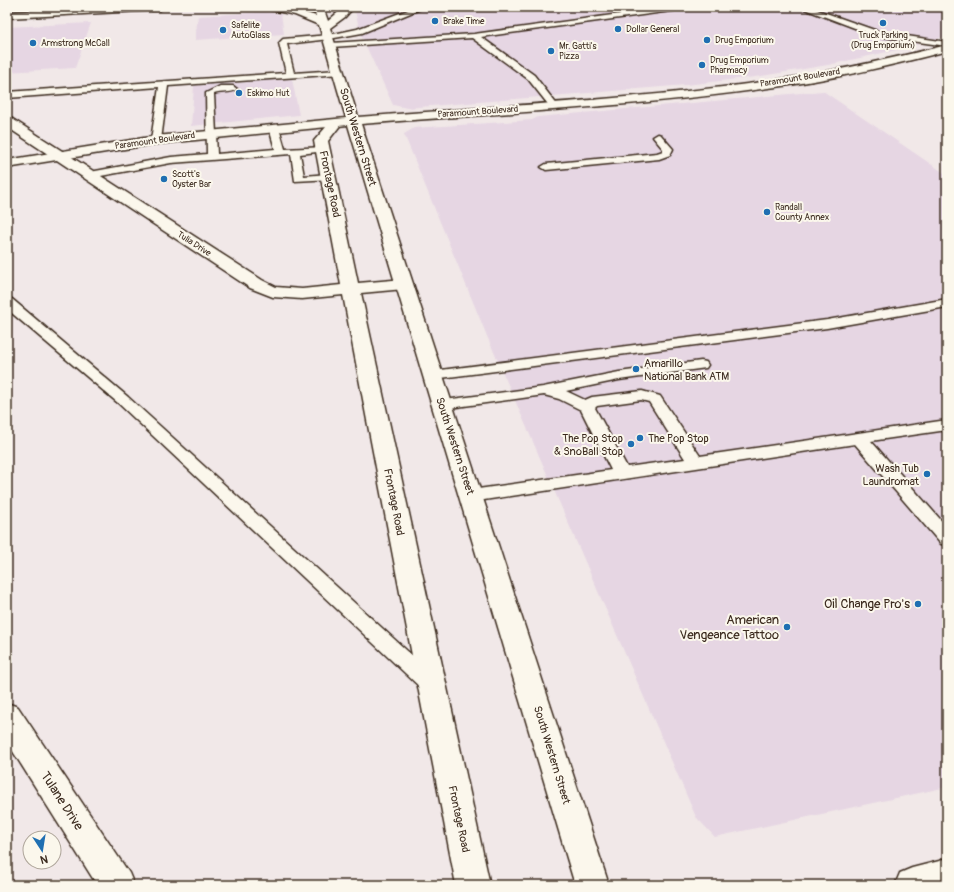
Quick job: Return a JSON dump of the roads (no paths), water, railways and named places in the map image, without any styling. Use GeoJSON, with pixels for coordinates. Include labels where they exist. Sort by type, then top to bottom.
{"type":"FeatureCollection","features":[{"type":"Feature","properties":{"kind":"main road"},"geometry":{"type":"LineString","coordinates":[[7,15],[62,10],[160,7]]}},
{"type":"Feature","properties":{"kind":"main road"},"geometry":{"type":"LineString","coordinates":[[270,7],[294,11],[312,17],[326,28],[349,7]]}},
{"type":"Feature","properties":{"kind":"main road","name":"South Western Street"},"geometry":{"type":"LineString","coordinates":[[326,28],[337,78],[344,122],[404,284],[592,885]]}},
{"type":"Feature","properties":{"kind":"main road","name":"Paramount Boulevard"},"geometry":{"type":"LineString","coordinates":[[7,164],[156,140],[210,134],[682,95],[783,82],[875,65],[947,48]]}},
{"type":"Feature","properties":{"kind":"main road","name":"Tulia Drive"},"geometry":{"type":"LineString","coordinates":[[7,121],[256,284],[273,292],[302,294],[404,284]]}},
{"type":"Feature","properties":{"kind":"main road","name":"Frontage Road"},"geometry":{"type":"LineString","coordinates":[[344,122],[321,141],[322,149],[473,885]]}},
{"type":"Feature","properties":{"kind":"main road","name":"Tulane Drive"},"geometry":{"type":"LineString","coordinates":[[7,716],[117,885]]}},
{"type":"Feature","properties":{"kind":"main road"},"geometry":{"type":"LineString","coordinates":[[912,885],[947,876]]}},
{"type":"Feature","properties":{"kind":"lane"},"geometry":{"type":"LineString","coordinates":[[290,75],[283,43],[326,28],[374,26],[422,7]]}},
{"type":"Feature","properties":{"kind":"lane"},"geometry":{"type":"LineString","coordinates":[[629,7],[640,13]]}},
{"type":"Feature","properties":{"kind":"lane"},"geometry":{"type":"LineString","coordinates":[[326,28],[474,36],[686,7]]}},
{"type":"Feature","properties":{"kind":"lane"},"geometry":{"type":"LineString","coordinates":[[802,7],[879,34],[947,44]]}},
{"type":"Feature","properties":{"kind":"lane"},"geometry":{"type":"LineString","coordinates":[[474,36],[531,77],[554,106]]}},
{"type":"Feature","properties":{"kind":"lane"},"geometry":{"type":"LineString","coordinates":[[7,95],[290,75],[337,78]]}},
{"type":"Feature","properties":{"kind":"lane"},"geometry":{"type":"LineString","coordinates":[[156,140],[164,84]]}},
{"type":"Feature","properties":{"kind":"lane"},"geometry":{"type":"LineString","coordinates":[[212,157],[210,134],[210,93],[220,90],[242,88]]}},
{"type":"Feature","properties":{"kind":"lane"},"geometry":{"type":"LineString","coordinates":[[274,128],[281,152]]}},
{"type":"Feature","properties":{"kind":"lane"},"geometry":{"type":"LineString","coordinates":[[546,167],[659,156],[667,153],[668,149],[658,137]]}},
{"type":"Feature","properties":{"kind":"lane"},"geometry":{"type":"LineString","coordinates":[[90,176],[170,160],[322,149]]}},
{"type":"Feature","properties":{"kind":"lane"},"geometry":{"type":"LineString","coordinates":[[295,151],[299,179],[328,177]]}},
{"type":"Feature","properties":{"kind":"lane"},"geometry":{"type":"LineString","coordinates":[[7,302],[123,400],[431,684]]}},
{"type":"Feature","properties":{"kind":"lane"},"geometry":{"type":"LineString","coordinates":[[433,375],[827,324],[947,303]]}},
{"type":"Feature","properties":{"kind":"lane"},"geometry":{"type":"LineString","coordinates":[[442,404],[543,392],[619,376],[701,365]]}},
{"type":"Feature","properties":{"kind":"lane"},"geometry":{"type":"LineString","coordinates":[[543,392],[564,395],[587,407],[622,474]]}},
{"type":"Feature","properties":{"kind":"lane"},"geometry":{"type":"LineString","coordinates":[[587,407],[592,402],[642,395],[655,399],[696,463]]}},
{"type":"Feature","properties":{"kind":"lane"},"geometry":{"type":"LineString","coordinates":[[471,496],[947,425]]}},
{"type":"Feature","properties":{"kind":"lane"},"geometry":{"type":"LineString","coordinates":[[860,439],[947,539]]}},
{"type":"Feature","properties":{"kind":"place","name":"Brake Time"},"geometry":{"type":"Point","coordinates":[435,21]}},
{"type":"Feature","properties":{"kind":"place","name":"Truck Parking (Drug Emporium)"},"geometry":{"type":"Point","coordinates":[883,23]}},
{"type":"Feature","properties":{"kind":"place","name":"Dollar General"},"geometry":{"type":"Point","coordinates":[618,29]}},
{"type":"Feature","properties":{"kind":"place","name":"Safelite AutoGlass"},"geometry":{"type":"Point","coordinates":[223,30]}},
{"type":"Feature","properties":{"kind":"place","name":"Drug Emporium"},"geometry":{"type":"Point","coordinates":[707,40]}},
{"type":"Feature","properties":{"kind":"place","name":"Armstrong McCall"},"geometry":{"type":"Point","coordinates":[33,43]}},
{"type":"Feature","properties":{"kind":"place","name":"Mr. Gatti's Pizza"},"geometry":{"type":"Point","coordinates":[551,51]}},
{"type":"Feature","properties":{"kind":"place","name":"Drug Emporium Pharmacy"},"geometry":{"type":"Point","coordinates":[702,65]}},
{"type":"Feature","properties":{"kind":"place","name":"Eskimo Hut"},"geometry":{"type":"Point","coordinates":[239,93]}},
{"type":"Feature","properties":{"kind":"place","name":"Scott's Oyster Bar"},"geometry":{"type":"Point","coordinates":[164,179]}},
{"type":"Feature","properties":{"kind":"place","name":"Randall County Annex"},"geometry":{"type":"Point","coordinates":[767,212]}},
{"type":"Feature","properties":{"kind":"place","name":"Amarillo National Bank ATM"},"geometry":{"type":"Point","coordinates":[636,369]}},
{"type":"Feature","properties":{"kind":"place","name":"The Pop Stop"},"geometry":{"type":"Point","coordinates":[640,438]}},
{"type":"Feature","properties":{"kind":"place","name":"The Pop Stop & SnoBall Stop"},"geometry":{"type":"Point","coordinates":[631,444]}},
{"type":"Feature","properties":{"kind":"place","name":"Wash Tub Laundromat"},"geometry":{"type":"Point","coordinates":[927,474]}},
{"type":"Feature","properties":{"kind":"place","name":"Oil Change Pro's"},"geometry":{"type":"Point","coordinates":[918,604]}},
{"type":"Feature","properties":{"kind":"place","name":"American Vengeance Tattoo"},"geometry":{"type":"Point","coordinates":[787,627]}}]}
